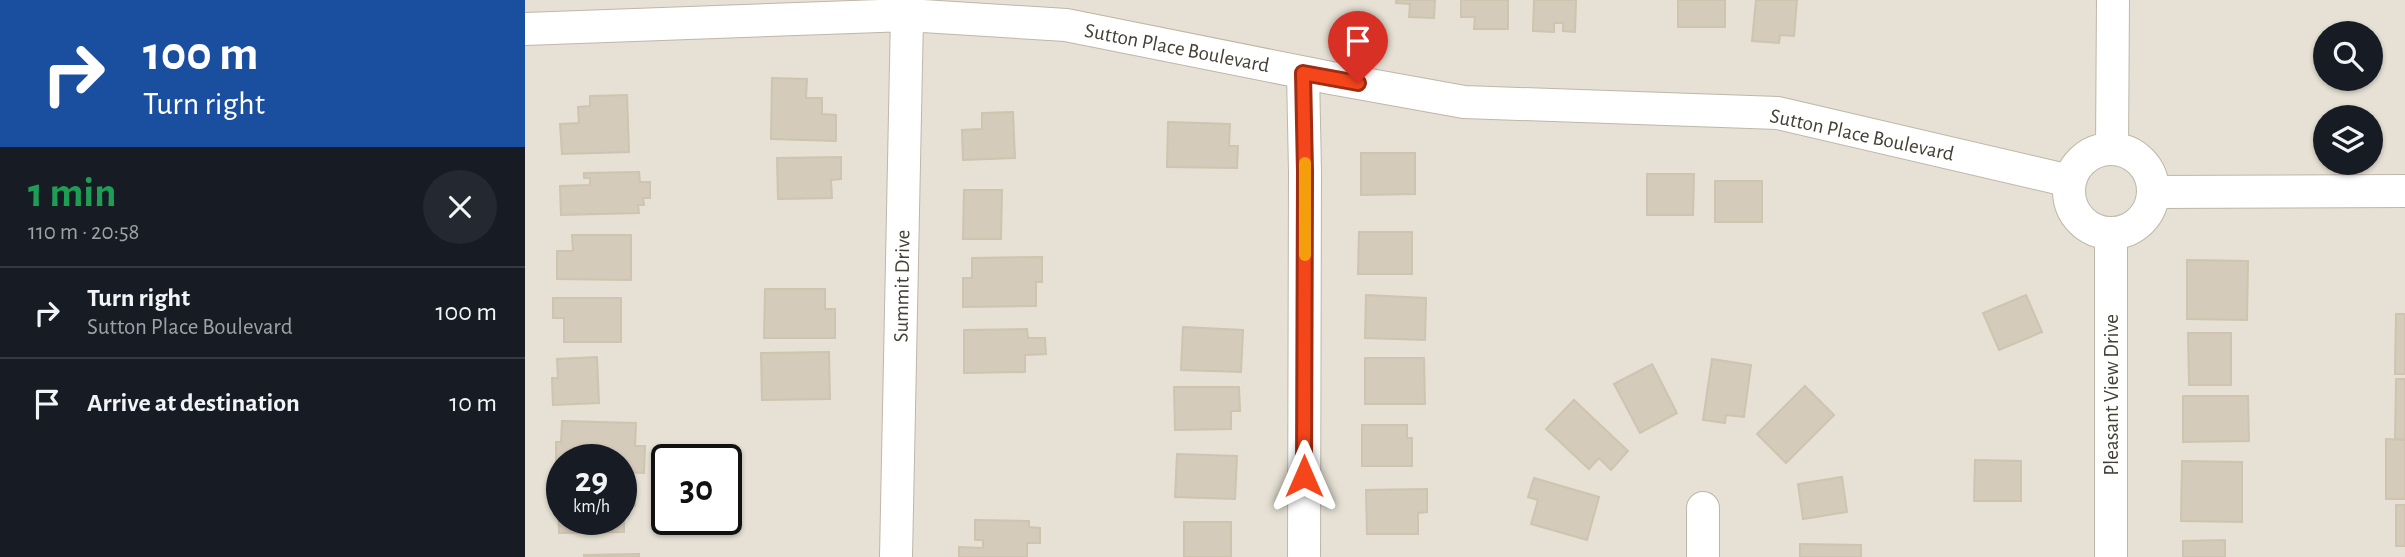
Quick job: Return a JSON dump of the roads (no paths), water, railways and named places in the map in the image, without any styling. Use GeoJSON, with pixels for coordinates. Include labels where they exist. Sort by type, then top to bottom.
{"type":"FeatureCollection","features":[{"type":"Feature","properties":{"kind":"street"},"geometry":{"type":"LineString","coordinates":[[2112,149],[2113,0]]}},
{"type":"Feature","properties":{"kind":"street","name":"Sutton Place Boulevard"},"geometry":{"type":"LineString","coordinates":[[525,29],[907,15],[1066,26],[1464,102],[1778,113],[2070,181]]}},
{"type":"Feature","properties":{"kind":"street","name":"Summit Drive"},"geometry":{"type":"LineString","coordinates":[[896,557],[907,15]]}},
{"type":"Feature","properties":{"kind":"street"},"geometry":{"type":"LineString","coordinates":[[1303,73],[1304,557]]}},
{"type":"Feature","properties":{"kind":"street"},"geometry":{"type":"LineString","coordinates":[[2112,149],[2125,151],[2136,157],[2151,179],[2153,192],[2151,205],[2135,225],[2124,231],[2111,233],[2098,231],[2078,217],[2069,194],[2070,181],[2085,158],[2098,151],[2112,149]]}},
{"type":"Feature","properties":{"kind":"street"},"geometry":{"type":"LineString","coordinates":[[2153,192],[2405,191]]}},
{"type":"Feature","properties":{"kind":"street","name":"Pleasant View Drive"},"geometry":{"type":"LineString","coordinates":[[2111,233],[2111,557]]}},
{"type":"Feature","properties":{"kind":"street"},"geometry":{"type":"LineString","coordinates":[[1703,508],[1703,557]]}}]}
